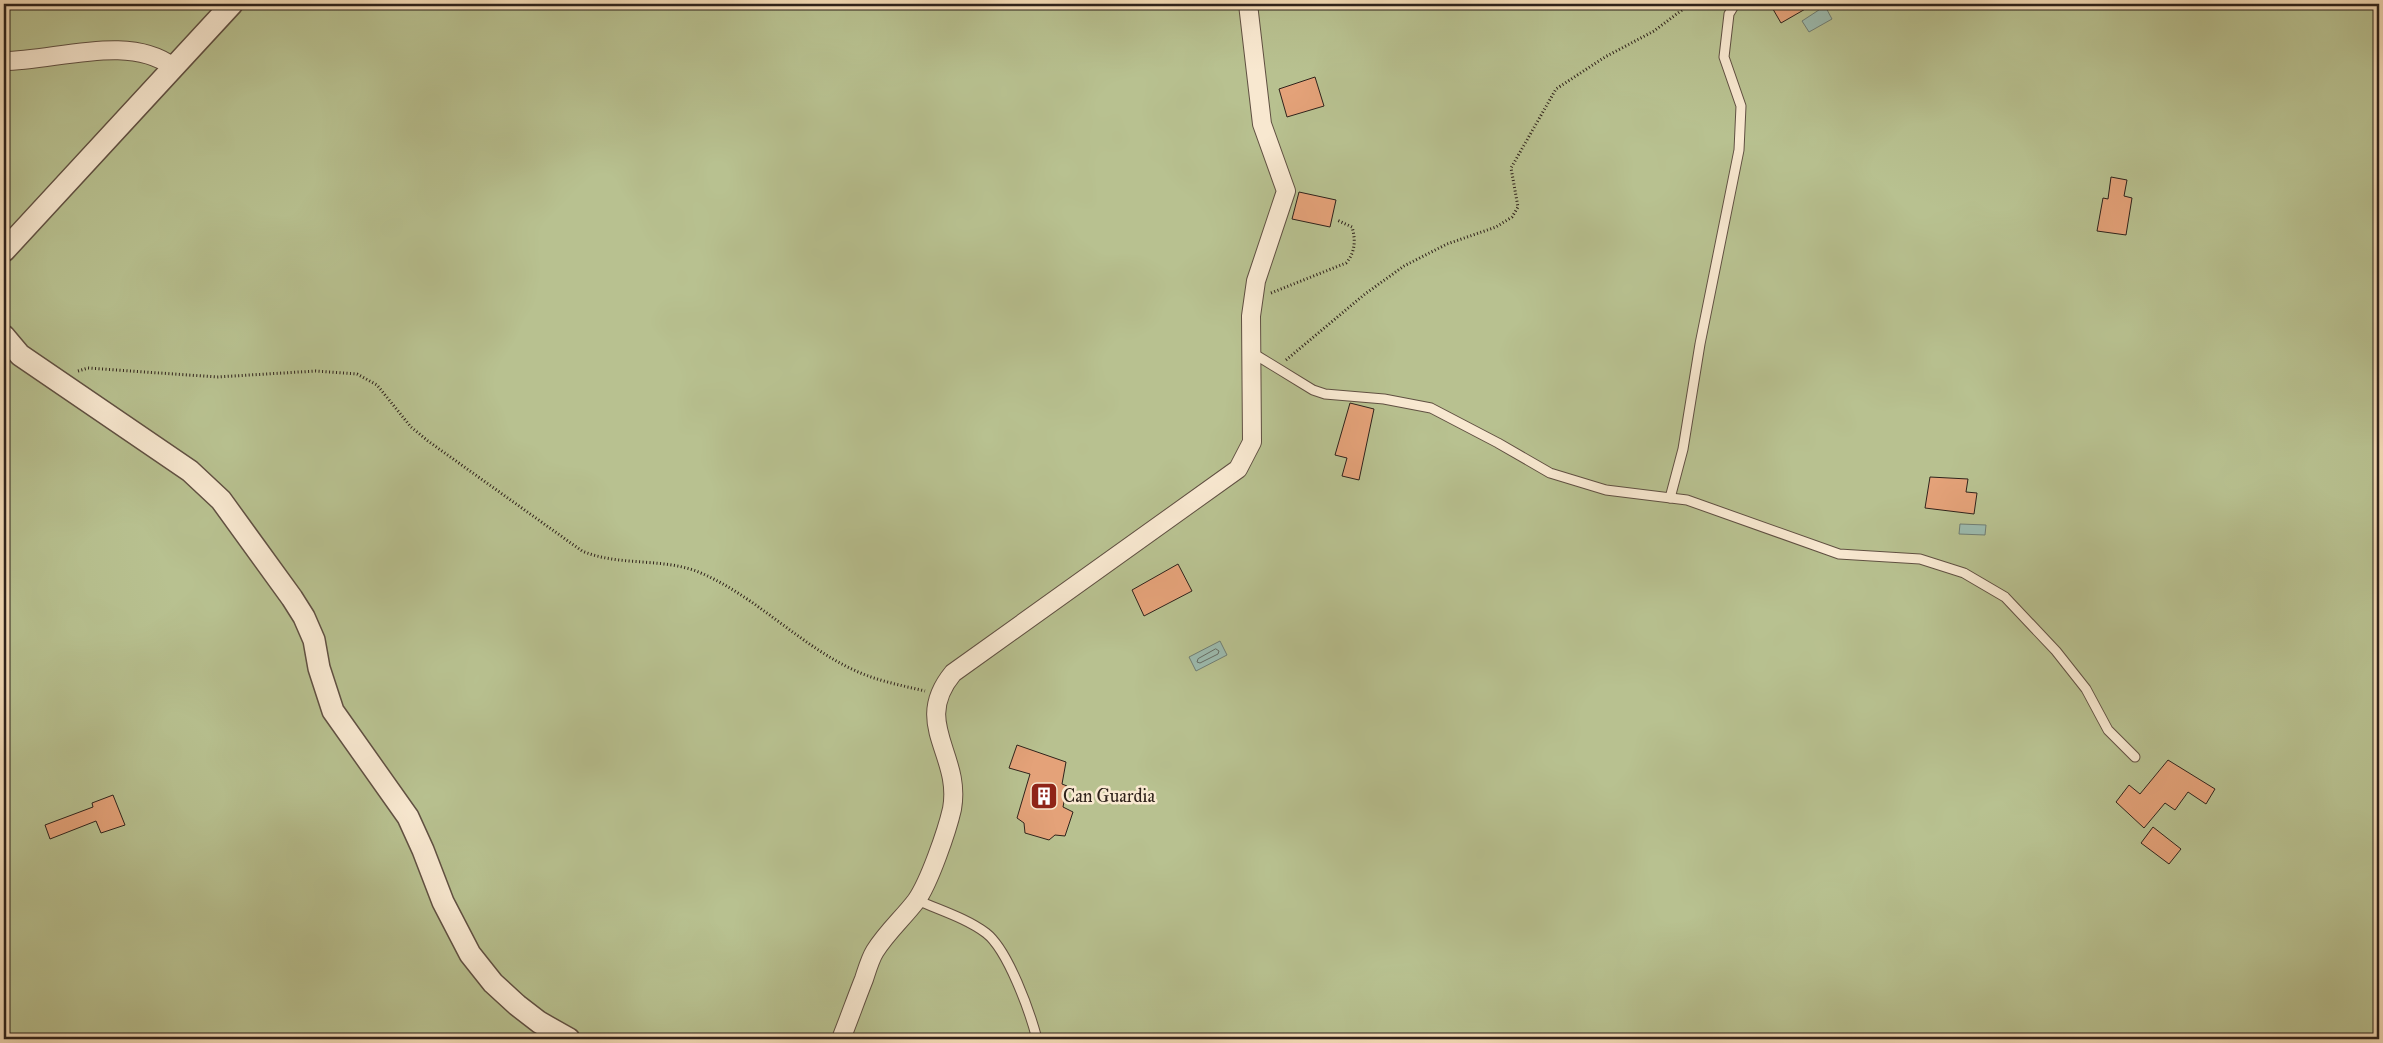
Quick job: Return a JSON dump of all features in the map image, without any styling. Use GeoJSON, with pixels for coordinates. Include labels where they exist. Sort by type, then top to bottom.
{"type":"FeatureCollection","features":[{"type":"Feature","properties":{"kind":"street"},"geometry":{"type":"LineString","coordinates":[[4,251],[232,4]]}},
{"type":"Feature","properties":{"kind":"street"},"geometry":{"type":"LineString","coordinates":[[841,1039],[874,952],[894,924],[916,900],[947,827],[953,796],[953,779],[936,724],[938,693],[953,673],[1238,469],[1252,442],[1252,307],[1256,280],[1286,190],[1262,124],[1248,4]]}},
{"type":"Feature","properties":{"kind":"street"},"geometry":{"type":"LineString","coordinates":[[4,61],[24,61],[114,50],[155,55],[173,67]]}},
{"type":"Feature","properties":{"kind":"street"},"geometry":{"type":"LineString","coordinates":[[4,336],[12,356],[59,384],[190,472],[221,500],[292,598],[304,618],[314,640],[322,676],[333,711],[408,817],[443,902],[470,954],[492,983],[517,1005],[539,1022],[569,1039]]}},
{"type":"Feature","properties":{"kind":"lane"},"geometry":{"type":"LineString","coordinates":[[1670,498],[1683,449],[1700,344],[1739,150],[1741,106],[1724,58],[1729,14],[1735,4]]}},
{"type":"Feature","properties":{"kind":"lane"},"geometry":{"type":"LineString","coordinates":[[1251,352],[1312,390],[1325,394],[1384,399],[1431,408],[1550,473],[1606,490],[1687,500],[1839,554],[1920,559],[1964,573],[2005,598],[2056,651],[2086,689],[2108,730],[2135,757]]}},
{"type":"Feature","properties":{"kind":"lane"},"geometry":{"type":"LineString","coordinates":[[916,900],[987,934],[1005,959],[1027,1004],[1037,1039]]}},
{"type":"Feature","properties":{"kind":"path"},"geometry":{"type":"LineString","coordinates":[[1279,368],[1365,294],[1404,266],[1447,244],[1496,227],[1512,217],[1518,207],[1511,168],[1556,89],[1605,57],[1654,31],[1690,4]]}},
{"type":"Feature","properties":{"kind":"path"},"geometry":{"type":"LineString","coordinates":[[1252,307],[1285,286],[1346,263],[1352,257],[1354,235],[1352,227],[1337,220]]}},
{"type":"Feature","properties":{"kind":"path"},"geometry":{"type":"LineString","coordinates":[[59,384],[69,375],[88,368],[217,377],[316,371],[357,374],[377,385],[411,427],[582,551],[596,557],[614,560],[691,568],[746,599],[814,646],[862,674],[888,683],[938,693]]}},
{"type":"Feature","properties":{"kind":"green space"},"geometry":{"type":"Polygon","coordinates":[[[4,4],[2379,4],[2379,1039],[4,1039],[4,4]]]}},
{"type":"Feature","properties":{"kind":"water"},"geometry":{"type":"Polygon","coordinates":[[[1825,6],[1832,19],[1809,32],[1802,21],[1825,6]]]}},
{"type":"Feature","properties":{"kind":"water"},"geometry":{"type":"Polygon","coordinates":[[[1960,524],[1986,525],[1985,535],[1959,534],[1960,524]]]}},
{"type":"Feature","properties":{"kind":"water"},"geometry":{"type":"Polygon","coordinates":[[[1220,641],[1227,655],[1196,671],[1189,657],[1220,641]]]}},
{"type":"Feature","properties":{"kind":"building"},"geometry":{"type":"Polygon","coordinates":[[[1770,4],[1814,4],[1781,23],[1770,4]]]}},
{"type":"Feature","properties":{"kind":"building"},"geometry":{"type":"Polygon","coordinates":[[[1315,77],[1324,106],[1287,117],[1279,89],[1315,77]]]}},
{"type":"Feature","properties":{"kind":"building"},"geometry":{"type":"Polygon","coordinates":[[[2111,177],[2127,180],[2124,196],[2132,198],[2126,235],[2097,231],[2103,198],[2108,199],[2111,177]]]}},
{"type":"Feature","properties":{"kind":"building"},"geometry":{"type":"Polygon","coordinates":[[[1299,192],[1336,200],[1330,227],[1292,219],[1299,192]]]}},
{"type":"Feature","properties":{"kind":"building"},"geometry":{"type":"Polygon","coordinates":[[[1350,403],[1374,409],[1359,480],[1342,476],[1347,458],[1335,455],[1350,403]]]}},
{"type":"Feature","properties":{"kind":"building"},"geometry":{"type":"Polygon","coordinates":[[[1930,477],[1968,479],[1966,492],[1977,493],[1974,514],[1925,508],[1930,477]]]}},
{"type":"Feature","properties":{"kind":"building"},"geometry":{"type":"Polygon","coordinates":[[[1178,564],[1192,591],[1144,616],[1132,590],[1178,564]]]}},
{"type":"Feature","properties":{"kind":"building","name":"Can Guardia"},"geometry":{"type":"Polygon","coordinates":[[[1017,745],[1066,762],[1062,784],[1067,786],[1063,807],[1073,812],[1065,836],[1055,835],[1049,840],[1025,833],[1024,823],[1017,818],[1030,774],[1009,768],[1017,745]]]}},
{"type":"Feature","properties":{"kind":"building"},"geometry":{"type":"Polygon","coordinates":[[[2168,760],[2215,789],[2206,804],[2188,792],[2175,810],[2165,803],[2144,828],[2116,802],[2129,785],[2140,794],[2168,760]]]}},
{"type":"Feature","properties":{"kind":"building"},"geometry":{"type":"Polygon","coordinates":[[[113,795],[125,825],[101,833],[96,821],[50,839],[45,825],[93,807],[92,803],[113,795]]]}},
{"type":"Feature","properties":{"kind":"building"},"geometry":{"type":"Polygon","coordinates":[[[2153,827],[2181,849],[2169,864],[2141,843],[2153,827]]]}},
{"type":"Feature","properties":{"kind":"place","name":"Can Guardia"},"geometry":{"type":"Point","coordinates":[1044,796]}}]}
